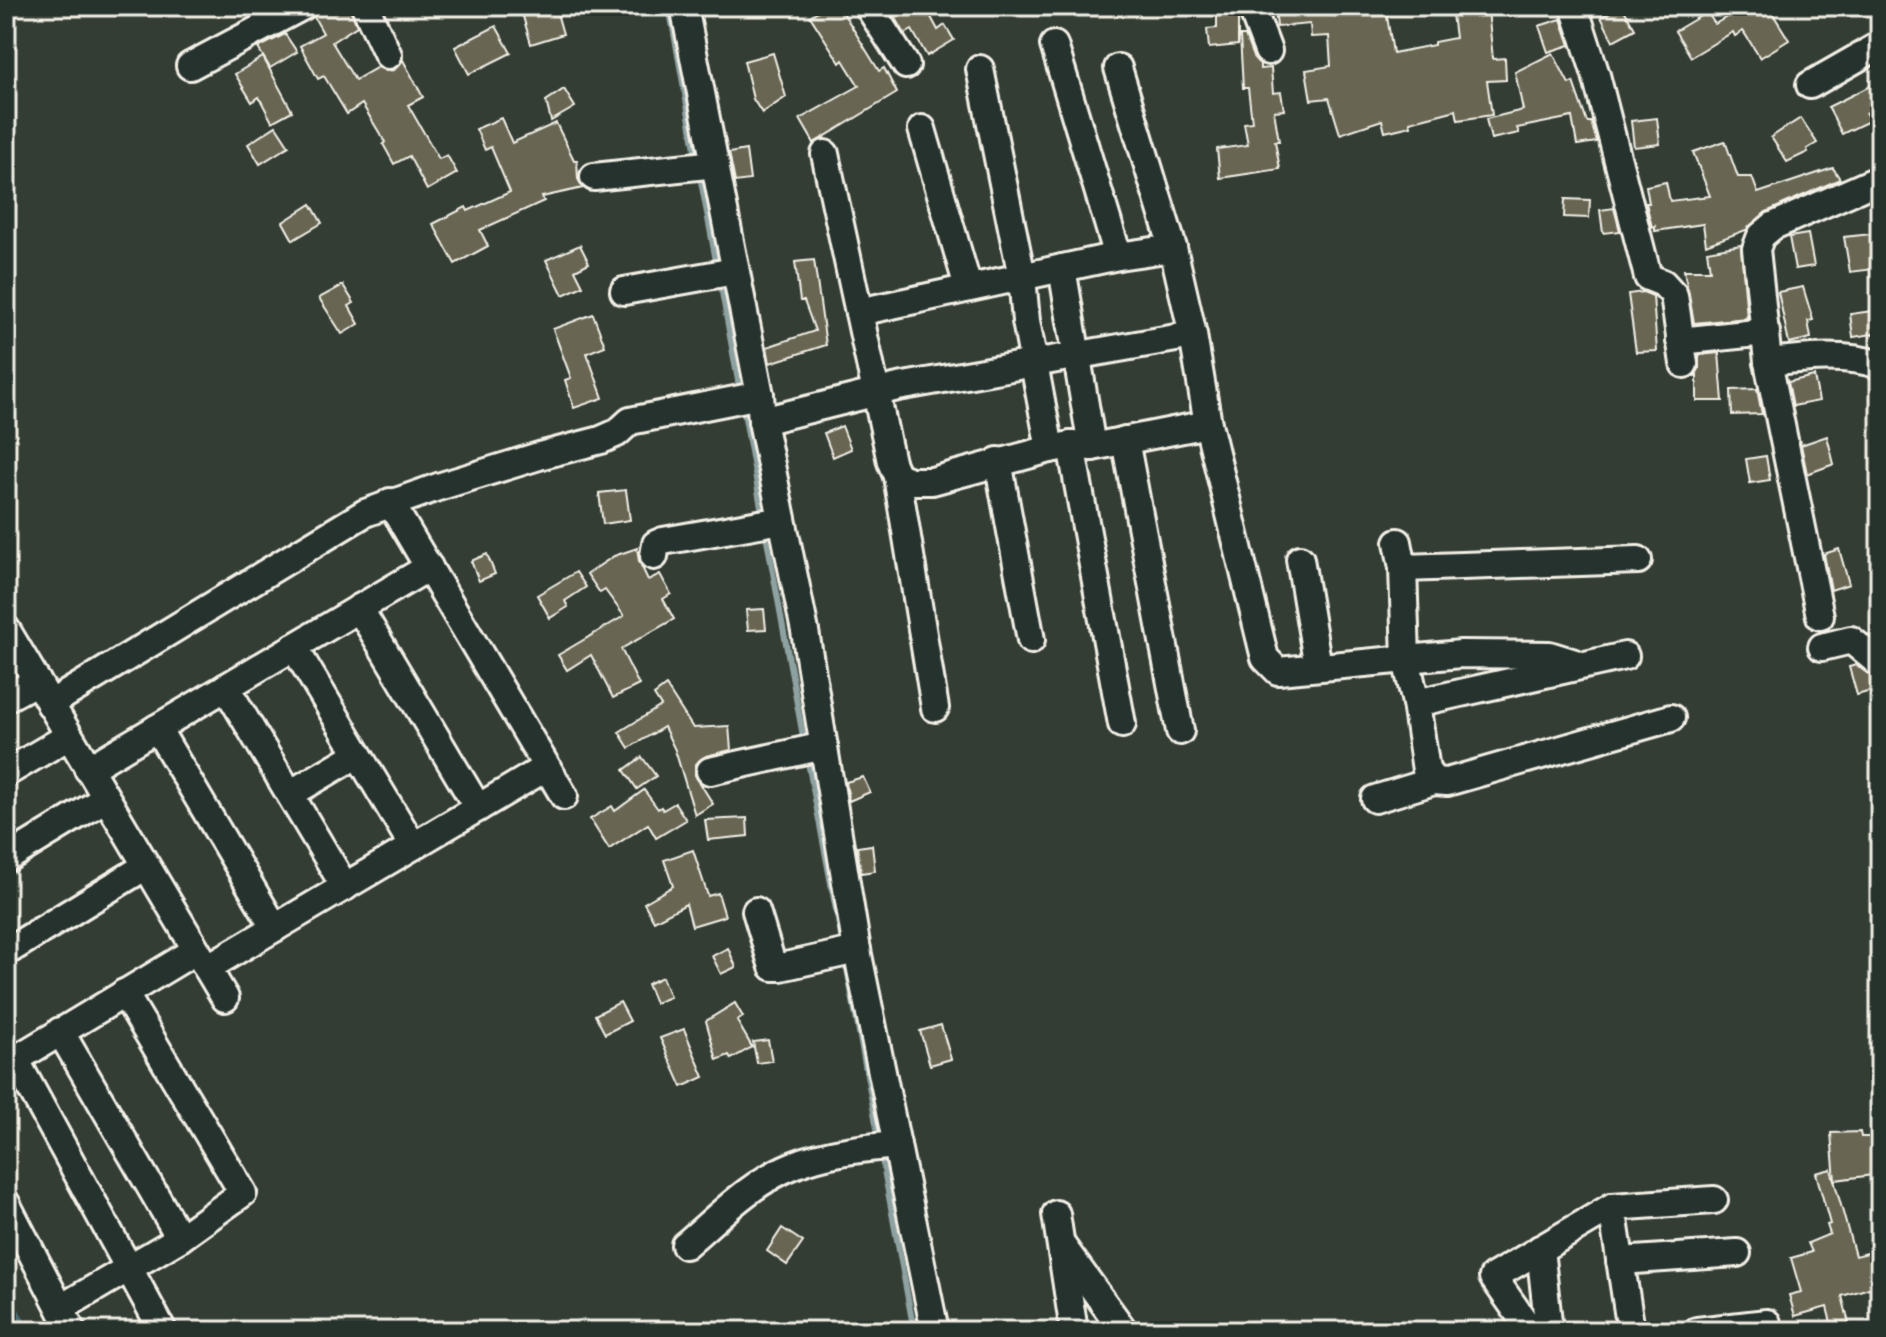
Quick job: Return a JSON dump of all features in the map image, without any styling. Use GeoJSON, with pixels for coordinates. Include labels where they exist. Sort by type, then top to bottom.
{"type":"FeatureCollection","features":[{"type":"Feature","properties":{"kind":"street"},"geometry":{"type":"LineString","coordinates":[[190,66],[303,6]]}},
{"type":"Feature","properties":{"kind":"street"},"geometry":{"type":"LineString","coordinates":[[365,6],[388,55]]}},
{"type":"Feature","properties":{"kind":"street"},"geometry":{"type":"LineString","coordinates":[[684,6],[701,167],[720,273],[757,404],[767,522],[805,631],[811,749],[891,1145],[935,1331]]}},
{"type":"Feature","properties":{"kind":"street"},"geometry":{"type":"LineString","coordinates":[[868,6],[906,65]]}},
{"type":"Feature","properties":{"kind":"street"},"geometry":{"type":"LineString","coordinates":[[1251,6],[1268,51]]}},
{"type":"Feature","properties":{"kind":"street"},"geometry":{"type":"LineString","coordinates":[[1574,6],[1634,216],[1644,267],[1648,277],[1663,283],[1674,295],[1682,352],[1766,332]]}},
{"type":"Feature","properties":{"kind":"street"},"geometry":{"type":"LineString","coordinates":[[1054,45],[1118,256]]}},
{"type":"Feature","properties":{"kind":"street"},"geometry":{"type":"LineString","coordinates":[[1810,85],[1880,45]]}},
{"type":"Feature","properties":{"kind":"street"},"geometry":{"type":"LineString","coordinates":[[1118,68],[1173,248],[1193,335],[1208,424],[1265,658],[1278,671],[1461,654],[1549,655],[1581,665]]}},
{"type":"Feature","properties":{"kind":"street"},"geometry":{"type":"LineString","coordinates":[[980,69],[1022,277],[1034,361],[1071,447],[1122,724]]}},
{"type":"Feature","properties":{"kind":"street"},"geometry":{"type":"LineString","coordinates":[[922,129],[968,287]]}},
{"type":"Feature","properties":{"kind":"street"},"geometry":{"type":"LineString","coordinates":[[825,154],[891,462],[897,476],[935,708]]}},
{"type":"Feature","properties":{"kind":"street"},"geometry":{"type":"LineString","coordinates":[[594,177],[701,167]]}},
{"type":"Feature","properties":{"kind":"street"},"geometry":{"type":"LineString","coordinates":[[1820,616],[1768,362],[1756,249],[1761,236],[1773,226],[1880,179]]}},
{"type":"Feature","properties":{"kind":"street"},"geometry":{"type":"LineString","coordinates":[[859,312],[1118,256],[1173,248]]}},
{"type":"Feature","properties":{"kind":"street"},"geometry":{"type":"LineString","coordinates":[[1062,268],[1088,412],[1071,447]]}},
{"type":"Feature","properties":{"kind":"street"},"geometry":{"type":"LineString","coordinates":[[624,291],[720,273]]}},
{"type":"Feature","properties":{"kind":"street"},"geometry":{"type":"LineString","coordinates":[[50,704],[338,529],[390,502],[601,440],[617,433],[630,421],[715,403],[757,404],[876,392],[1034,361],[1193,335]]}},
{"type":"Feature","properties":{"kind":"street"},"geometry":{"type":"LineString","coordinates":[[1768,362],[1833,357],[1865,360],[1880,365]]}},
{"type":"Feature","properties":{"kind":"street"},"geometry":{"type":"LineString","coordinates":[[897,476],[910,481],[932,481],[998,461],[1208,424]]}},
{"type":"Feature","properties":{"kind":"street"},"geometry":{"type":"LineString","coordinates":[[1125,440],[1180,731]]}},
{"type":"Feature","properties":{"kind":"street"},"geometry":{"type":"LineString","coordinates":[[998,461],[1031,640]]}},
{"type":"Feature","properties":{"kind":"street"},"geometry":{"type":"LineString","coordinates":[[390,502],[564,796]]}},
{"type":"Feature","properties":{"kind":"street"},"geometry":{"type":"LineString","coordinates":[[654,556],[656,544],[663,541],[767,522]]}},
{"type":"Feature","properties":{"kind":"street"},"geometry":{"type":"LineString","coordinates":[[1434,781],[1426,770],[1406,659],[1400,555],[1638,560]]}},
{"type":"Feature","properties":{"kind":"street"},"geometry":{"type":"LineString","coordinates":[[1300,559],[1318,667]]}},
{"type":"Feature","properties":{"kind":"street"},"geometry":{"type":"LineString","coordinates":[[88,769],[429,567]]}},
{"type":"Feature","properties":{"kind":"street"},"geometry":{"type":"LineString","coordinates":[[359,608],[478,808]]}},
{"type":"Feature","properties":{"kind":"street"},"geometry":{"type":"LineString","coordinates":[[6,629],[225,998]]}},
{"type":"Feature","properties":{"kind":"street"},"geometry":{"type":"LineString","coordinates":[[1822,647],[1851,640],[1880,664]]}},
{"type":"Feature","properties":{"kind":"street"},"geometry":{"type":"LineString","coordinates":[[294,647],[413,846]]}},
{"type":"Feature","properties":{"kind":"street"},"geometry":{"type":"LineString","coordinates":[[1416,703],[1625,656]]}},
{"type":"Feature","properties":{"kind":"street"},"geometry":{"type":"LineString","coordinates":[[6,698],[37,681]]}},
{"type":"Feature","properties":{"kind":"street"},"geometry":{"type":"LineString","coordinates":[[226,687],[345,887]]}},
{"type":"Feature","properties":{"kind":"street"},"geometry":{"type":"LineString","coordinates":[[1375,799],[1434,781],[1447,782],[1671,718]]}},
{"type":"Feature","properties":{"kind":"street"},"geometry":{"type":"LineString","coordinates":[[157,728],[275,928]]}},
{"type":"Feature","properties":{"kind":"street"},"geometry":{"type":"LineString","coordinates":[[6,773],[69,736]]}},
{"type":"Feature","properties":{"kind":"street"},"geometry":{"type":"LineString","coordinates":[[710,771],[811,749]]}},
{"type":"Feature","properties":{"kind":"street"},"geometry":{"type":"LineString","coordinates":[[290,794],[358,754]]}},
{"type":"Feature","properties":{"kind":"street"},"geometry":{"type":"LineString","coordinates":[[163,1331],[11,1062],[124,993],[275,928],[547,767]]}},
{"type":"Feature","properties":{"kind":"street"},"geometry":{"type":"LineString","coordinates":[[6,859],[106,798]]}},
{"type":"Feature","properties":{"kind":"street"},"geometry":{"type":"LineString","coordinates":[[6,952],[146,866]]}},
{"type":"Feature","properties":{"kind":"street"},"geometry":{"type":"LineString","coordinates":[[756,911],[773,967],[852,951]]}},
{"type":"Feature","properties":{"kind":"street"},"geometry":{"type":"LineString","coordinates":[[6,1203],[66,1320],[128,1267],[180,1238],[243,1193],[124,993]]}},
{"type":"Feature","properties":{"kind":"street"},"geometry":{"type":"LineString","coordinates":[[60,1031],[180,1238]]}},
{"type":"Feature","properties":{"kind":"street"},"geometry":{"type":"LineString","coordinates":[[685,1245],[770,1177],[795,1164],[856,1149],[891,1145]]}},
{"type":"Feature","properties":{"kind":"street"},"geometry":{"type":"LineString","coordinates":[[1531,1331],[1493,1277],[1612,1207],[1714,1200]]}},
{"type":"Feature","properties":{"kind":"street"},"geometry":{"type":"LineString","coordinates":[[1612,1207],[1631,1331]]}},
{"type":"Feature","properties":{"kind":"street"},"geometry":{"type":"LineString","coordinates":[[1056,1214],[1074,1331]]}},
{"type":"Feature","properties":{"kind":"street"},"geometry":{"type":"LineString","coordinates":[[1061,1244],[1124,1331]]}},
{"type":"Feature","properties":{"kind":"street"},"geometry":{"type":"LineString","coordinates":[[1540,1249],[1549,1331]]}},
{"type":"Feature","properties":{"kind":"street"},"geometry":{"type":"LineString","coordinates":[[1620,1261],[1737,1253]]}},
{"type":"Feature","properties":{"kind":"street"},"geometry":{"type":"LineString","coordinates":[[1697,1331],[1767,1323]]}},
{"type":"Feature","properties":{"kind":"building"},"geometry":{"type":"Polygon","coordinates":[[[319,6],[349,6],[357,26],[332,42],[355,80],[378,67],[386,71],[394,70],[403,60],[423,97],[408,105],[439,159],[447,155],[457,173],[427,190],[409,156],[394,164],[383,144],[385,142],[362,104],[347,114],[324,76],[318,79],[300,46],[323,33],[314,17],[319,6]]]}},
{"type":"Feature","properties":{"kind":"building"},"geometry":{"type":"Polygon","coordinates":[[[535,6],[555,6],[563,34],[531,44],[522,13],[535,6]]]}},
{"type":"Feature","properties":{"kind":"building"},"geometry":{"type":"Polygon","coordinates":[[[826,6],[839,6],[879,71],[884,68],[897,93],[814,143],[800,119],[859,86],[810,16],[826,6]]]}},
{"type":"Feature","properties":{"kind":"building"},"geometry":{"type":"Polygon","coordinates":[[[906,6],[925,6],[938,30],[945,25],[954,40],[927,56],[912,30],[905,34],[893,13],[906,6]]]}},
{"type":"Feature","properties":{"kind":"building"},"geometry":{"type":"Polygon","coordinates":[[[1217,6],[1235,6],[1238,45],[1209,48],[1207,29],[1217,28],[1217,6]]]}},
{"type":"Feature","properties":{"kind":"building"},"geometry":{"type":"Polygon","coordinates":[[[1297,6],[1298,9],[1332,6],[1333,16],[1386,10],[1393,53],[1455,38],[1451,6],[1486,6],[1493,59],[1505,58],[1506,80],[1487,81],[1492,115],[1458,120],[1456,110],[1385,132],[1382,120],[1340,134],[1329,98],[1311,100],[1306,70],[1331,66],[1329,36],[1311,37],[1310,24],[1277,27],[1275,8],[1297,6]]]}},
{"type":"Feature","properties":{"kind":"building"},"geometry":{"type":"Polygon","coordinates":[[[1622,6],[1635,29],[1613,41],[1601,17],[1622,6]]]}},
{"type":"Feature","properties":{"kind":"building"},"geometry":{"type":"Polygon","coordinates":[[[1745,6],[1768,6],[1789,40],[1760,58],[1743,31],[1735,36],[1733,32],[1691,57],[1675,31],[1707,12],[1715,24],[1745,6]]]}},
{"type":"Feature","properties":{"kind":"building"},"geometry":{"type":"Polygon","coordinates":[[[1561,19],[1570,45],[1548,52],[1539,26],[1561,19]]]}},
{"type":"Feature","properties":{"kind":"building"},"geometry":{"type":"Polygon","coordinates":[[[496,26],[511,53],[469,74],[455,47],[496,26]]]}},
{"type":"Feature","properties":{"kind":"building"},"geometry":{"type":"Polygon","coordinates":[[[285,34],[297,52],[270,68],[258,48],[285,34]]]}},
{"type":"Feature","properties":{"kind":"building"},"geometry":{"type":"Polygon","coordinates":[[[1240,36],[1245,36],[1260,69],[1271,68],[1273,93],[1281,92],[1284,110],[1274,111],[1280,169],[1220,178],[1217,149],[1248,145],[1244,123],[1252,122],[1248,88],[1243,88],[1240,36]]]}},
{"type":"Feature","properties":{"kind":"building"},"geometry":{"type":"Polygon","coordinates":[[[773,53],[786,97],[762,113],[753,99],[744,61],[773,53]]]}},
{"type":"Feature","properties":{"kind":"building"},"geometry":{"type":"Polygon","coordinates":[[[1553,53],[1569,84],[1573,82],[1597,142],[1577,145],[1572,117],[1517,128],[1519,133],[1491,139],[1486,119],[1523,110],[1515,72],[1553,53]]]}},
{"type":"Feature","properties":{"kind":"building"},"geometry":{"type":"Polygon","coordinates":[[[263,57],[292,111],[272,122],[259,97],[252,102],[235,74],[263,57]]]}},
{"type":"Feature","properties":{"kind":"building"},"geometry":{"type":"Polygon","coordinates":[[[1880,81],[1880,107],[1866,113],[1869,121],[1842,134],[1828,107],[1880,81]]]}},
{"type":"Feature","properties":{"kind":"building"},"geometry":{"type":"Polygon","coordinates":[[[564,89],[575,107],[551,121],[546,101],[564,89]]]}},
{"type":"Feature","properties":{"kind":"building"},"geometry":{"type":"Polygon","coordinates":[[[501,118],[512,143],[556,123],[574,160],[577,160],[578,179],[583,188],[542,197],[544,201],[480,230],[488,246],[455,264],[433,224],[466,207],[468,211],[510,192],[491,147],[485,150],[476,129],[501,118]]]}},
{"type":"Feature","properties":{"kind":"building"},"geometry":{"type":"Polygon","coordinates":[[[1657,118],[1660,144],[1634,147],[1631,121],[1657,118]]]}},
{"type":"Feature","properties":{"kind":"building"},"geometry":{"type":"Polygon","coordinates":[[[1801,118],[1817,143],[1807,149],[1808,152],[1787,162],[1771,137],[1801,118]]]}},
{"type":"Feature","properties":{"kind":"building"},"geometry":{"type":"Polygon","coordinates":[[[276,126],[289,146],[260,164],[248,144],[276,126]]]}},
{"type":"Feature","properties":{"kind":"building"},"geometry":{"type":"Polygon","coordinates":[[[1725,141],[1738,177],[1752,177],[1758,193],[1833,168],[1840,179],[1766,212],[1746,230],[1706,245],[1703,224],[1655,231],[1646,203],[1649,203],[1646,186],[1666,182],[1670,201],[1710,196],[1693,152],[1725,141]]]}},
{"type":"Feature","properties":{"kind":"building"},"geometry":{"type":"Polygon","coordinates":[[[746,150],[750,180],[735,182],[729,153],[746,150]]]}},
{"type":"Feature","properties":{"kind":"building"},"geometry":{"type":"Polygon","coordinates":[[[1565,199],[1590,200],[1589,218],[1564,217],[1565,199]]]}},
{"type":"Feature","properties":{"kind":"building"},"geometry":{"type":"Polygon","coordinates":[[[311,204],[322,223],[293,240],[283,222],[311,204]]]}},
{"type":"Feature","properties":{"kind":"building"},"geometry":{"type":"Polygon","coordinates":[[[1614,208],[1620,231],[1603,233],[1600,210],[1614,208]]]}},
{"type":"Feature","properties":{"kind":"building"},"geometry":{"type":"Polygon","coordinates":[[[1808,234],[1814,266],[1795,269],[1789,237],[1808,234]]]}},
{"type":"Feature","properties":{"kind":"building"},"geometry":{"type":"Polygon","coordinates":[[[1871,234],[1875,269],[1850,272],[1844,237],[1871,234]]]}},
{"type":"Feature","properties":{"kind":"building"},"geometry":{"type":"Polygon","coordinates":[[[580,245],[589,263],[575,270],[583,286],[563,295],[546,260],[580,245]]]}},
{"type":"Feature","properties":{"kind":"building"},"geometry":{"type":"Polygon","coordinates":[[[1741,245],[1747,318],[1694,323],[1684,270],[1710,270],[1707,251],[1741,245]]]}},
{"type":"Feature","properties":{"kind":"building"},"geometry":{"type":"Polygon","coordinates":[[[814,260],[826,345],[770,363],[767,347],[815,331],[804,301],[800,301],[795,262],[814,260]]]}},
{"type":"Feature","properties":{"kind":"building"},"geometry":{"type":"Polygon","coordinates":[[[343,285],[354,303],[349,306],[359,324],[342,334],[319,298],[343,285]]]}},
{"type":"Feature","properties":{"kind":"building"},"geometry":{"type":"Polygon","coordinates":[[[1803,287],[1813,320],[1808,321],[1811,338],[1789,343],[1778,292],[1803,287]]]}},
{"type":"Feature","properties":{"kind":"building"},"geometry":{"type":"Polygon","coordinates":[[[1643,292],[1653,296],[1657,351],[1636,352],[1628,294],[1643,292]]]}},
{"type":"Feature","properties":{"kind":"building"},"geometry":{"type":"Polygon","coordinates":[[[1880,310],[1880,333],[1853,337],[1850,314],[1880,310]]]}},
{"type":"Feature","properties":{"kind":"building"},"geometry":{"type":"Polygon","coordinates":[[[593,314],[605,346],[587,353],[603,398],[574,408],[565,380],[571,378],[553,329],[593,314]]]}},
{"type":"Feature","properties":{"kind":"building"},"geometry":{"type":"Polygon","coordinates":[[[1719,353],[1723,401],[1697,401],[1695,376],[1699,369],[1699,355],[1719,353]]]}},
{"type":"Feature","properties":{"kind":"building"},"geometry":{"type":"Polygon","coordinates":[[[1814,376],[1819,401],[1793,406],[1788,382],[1814,376]]]}},
{"type":"Feature","properties":{"kind":"building"},"geometry":{"type":"Polygon","coordinates":[[[1757,389],[1762,414],[1732,415],[1731,390],[1757,389]]]}},
{"type":"Feature","properties":{"kind":"building"},"geometry":{"type":"Polygon","coordinates":[[[842,426],[851,449],[833,457],[824,433],[842,426]]]}},
{"type":"Feature","properties":{"kind":"building"},"geometry":{"type":"Polygon","coordinates":[[[1827,436],[1834,464],[1807,474],[1801,445],[1827,436]]]}},
{"type":"Feature","properties":{"kind":"building"},"geometry":{"type":"Polygon","coordinates":[[[1766,456],[1770,480],[1750,483],[1746,459],[1766,456]]]}},
{"type":"Feature","properties":{"kind":"building"},"geometry":{"type":"Polygon","coordinates":[[[626,490],[630,520],[603,524],[599,493],[626,490]]]}},
{"type":"Feature","properties":{"kind":"building"},"geometry":{"type":"Polygon","coordinates":[[[637,548],[648,580],[660,574],[671,594],[663,599],[674,619],[621,649],[639,685],[613,698],[591,655],[567,670],[558,655],[624,616],[605,590],[600,593],[587,574],[614,556],[637,548]]]}},
{"type":"Feature","properties":{"kind":"building"},"geometry":{"type":"Polygon","coordinates":[[[1839,549],[1849,584],[1831,590],[1824,554],[1839,549]]]}},
{"type":"Feature","properties":{"kind":"building"},"geometry":{"type":"Polygon","coordinates":[[[487,554],[495,574],[479,581],[471,561],[487,554]]]}},
{"type":"Feature","properties":{"kind":"building"},"geometry":{"type":"Polygon","coordinates":[[[576,572],[586,587],[565,601],[568,607],[550,618],[537,595],[576,572]]]}},
{"type":"Feature","properties":{"kind":"building"},"geometry":{"type":"Polygon","coordinates":[[[764,609],[766,629],[748,630],[746,610],[764,609]]]}},
{"type":"Feature","properties":{"kind":"building"},"geometry":{"type":"Polygon","coordinates":[[[1856,665],[1875,679],[1878,689],[1857,695],[1849,667],[1856,665]]]}},
{"type":"Feature","properties":{"kind":"building"},"geometry":{"type":"Polygon","coordinates":[[[666,686],[693,728],[729,726],[731,750],[706,756],[695,765],[695,775],[713,804],[695,815],[675,750],[664,727],[629,748],[619,732],[661,706],[654,695],[666,686]]]}},
{"type":"Feature","properties":{"kind":"building"},"geometry":{"type":"Polygon","coordinates":[[[642,757],[656,776],[637,789],[624,770],[642,757]]]}},
{"type":"Feature","properties":{"kind":"building"},"geometry":{"type":"Polygon","coordinates":[[[863,777],[870,792],[849,801],[846,782],[863,777]]]}},
{"type":"Feature","properties":{"kind":"building"},"geometry":{"type":"Polygon","coordinates":[[[644,790],[658,809],[661,807],[663,810],[675,803],[686,820],[656,838],[648,824],[609,849],[590,819],[612,806],[615,811],[644,790]]]}},
{"type":"Feature","properties":{"kind":"building"},"geometry":{"type":"Polygon","coordinates":[[[747,818],[748,836],[708,840],[705,820],[747,818]]]}},
{"type":"Feature","properties":{"kind":"building"},"geometry":{"type":"Polygon","coordinates":[[[872,845],[875,871],[861,873],[857,847],[872,845]]]}},
{"type":"Feature","properties":{"kind":"building"},"geometry":{"type":"Polygon","coordinates":[[[693,850],[708,896],[718,893],[725,916],[692,926],[686,904],[654,921],[644,903],[673,886],[664,860],[693,850]]]}},
{"type":"Feature","properties":{"kind":"building"},"geometry":{"type":"Polygon","coordinates":[[[728,948],[736,967],[721,974],[712,956],[728,948]]]}},
{"type":"Feature","properties":{"kind":"building"},"geometry":{"type":"Polygon","coordinates":[[[662,977],[670,997],[655,1003],[647,984],[662,977]]]}},
{"type":"Feature","properties":{"kind":"building"},"geometry":{"type":"Polygon","coordinates":[[[620,1002],[630,1021],[605,1034],[595,1015],[620,1002]]]}},
{"type":"Feature","properties":{"kind":"building"},"geometry":{"type":"Polygon","coordinates":[[[735,1003],[743,1017],[737,1021],[752,1047],[731,1059],[729,1055],[717,1060],[706,1021],[735,1003]]]}},
{"type":"Feature","properties":{"kind":"building"},"geometry":{"type":"Polygon","coordinates":[[[941,1025],[951,1059],[930,1065],[920,1031],[941,1025]]]}},
{"type":"Feature","properties":{"kind":"building"},"geometry":{"type":"Polygon","coordinates":[[[684,1029],[704,1077],[682,1087],[660,1038],[684,1029]]]}},
{"type":"Feature","properties":{"kind":"building"},"geometry":{"type":"Polygon","coordinates":[[[768,1040],[772,1061],[757,1063],[753,1042],[768,1040]]]}},
{"type":"Feature","properties":{"kind":"building"},"geometry":{"type":"Polygon","coordinates":[[[1860,1132],[1861,1137],[1880,1137],[1880,1174],[1835,1180],[1831,1133],[1860,1132]]]}},
{"type":"Feature","properties":{"kind":"building"},"geometry":{"type":"Polygon","coordinates":[[[1831,1169],[1855,1256],[1880,1250],[1880,1285],[1842,1296],[1851,1331],[1833,1331],[1827,1307],[1795,1316],[1789,1295],[1801,1292],[1791,1258],[1812,1252],[1808,1243],[1830,1234],[1816,1173],[1831,1169]]]}},
{"type":"Feature","properties":{"kind":"building"},"geometry":{"type":"Polygon","coordinates":[[[782,1228],[803,1242],[787,1265],[767,1251],[782,1228]]]}},
{"type":"Feature","properties":{"kind":"waterway"},"geometry":{"type":"LineString","coordinates":[[669,6],[697,160]]}},
{"type":"Feature","properties":{"kind":"waterway"},"geometry":{"type":"LineString","coordinates":[[699,171],[717,266]]}},
{"type":"Feature","properties":{"kind":"waterway"},"geometry":{"type":"LineString","coordinates":[[720,281],[740,392]]}},
{"type":"Feature","properties":{"kind":"waterway"},"geometry":{"type":"LineString","coordinates":[[743,407],[763,518]]}},
{"type":"Feature","properties":{"kind":"waterway"},"geometry":{"type":"LineString","coordinates":[[765,529],[804,742]]}},
{"type":"Feature","properties":{"kind":"waterway"},"geometry":{"type":"LineString","coordinates":[[807,757],[843,947]]}},
{"type":"Feature","properties":{"kind":"waterway"},"geometry":{"type":"LineString","coordinates":[[845,958],[879,1139]]}},
{"type":"Feature","properties":{"kind":"waterway"},"geometry":{"type":"LineString","coordinates":[[881,1154],[914,1331]]}},
{"type":"Feature","properties":{"kind":"waterway"},"geometry":{"type":"LineString","coordinates":[[6,1306],[19,1331]]}}]}
